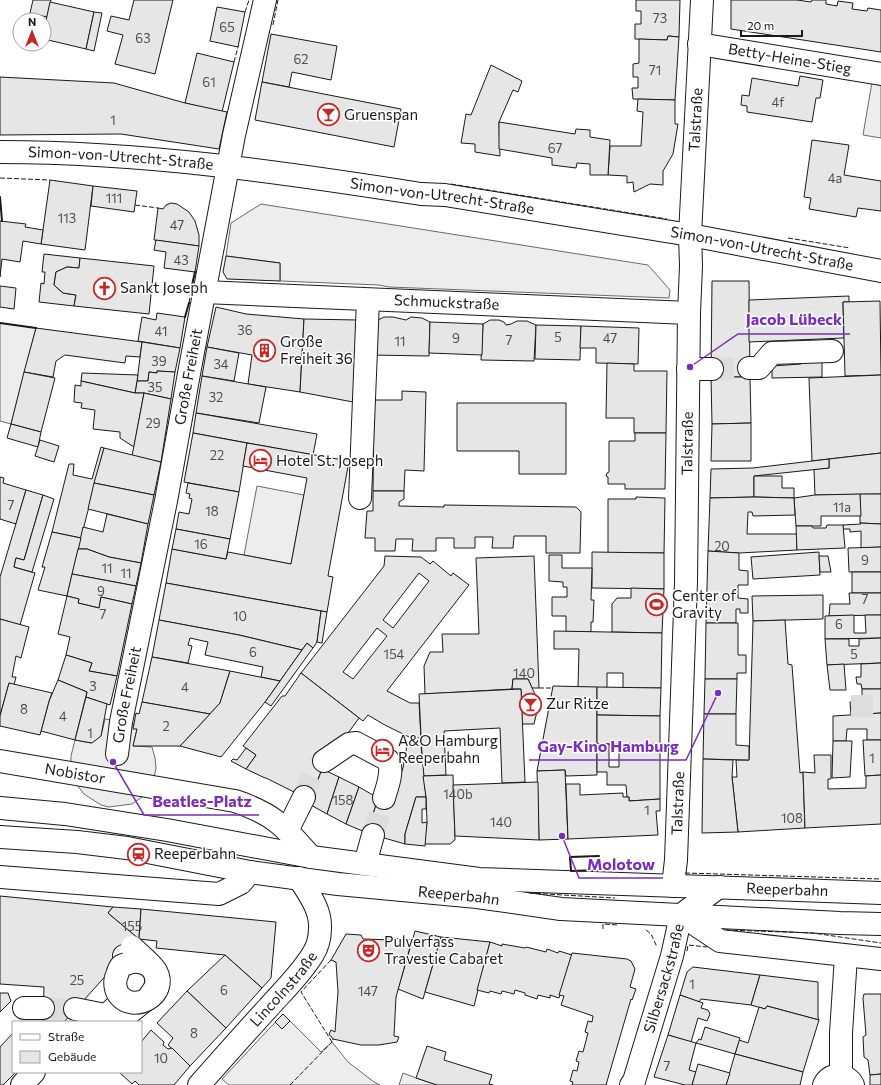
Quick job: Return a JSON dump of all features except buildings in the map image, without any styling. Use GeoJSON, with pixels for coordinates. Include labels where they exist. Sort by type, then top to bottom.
{"type":"FeatureCollection","features":[{"type":"Feature","properties":{"kind":"street","name":"Große Freiheit"},"geometry":{"type":"LineString","coordinates":[[116,754],[121,722],[166,501],[234,135],[265,0]]}},
{"type":"Feature","properties":{"kind":"street","name":"Talstraße"},"geometry":{"type":"LineString","coordinates":[[673,886],[676,860],[686,582],[688,369],[691,266],[690,235],[698,44],[702,0]]}},
{"type":"Feature","properties":{"kind":"street","name":"Betty-Heine-Stieg"},"geometry":{"type":"LineString","coordinates":[[698,44],[881,74]]}},
{"type":"Feature","properties":{"kind":"street","name":"Simon-von-Utrecht-Straße"},"geometry":{"type":"LineString","coordinates":[[0,152],[39,152],[120,156],[229,166],[421,194],[445,195],[690,235],[881,271]]}},
{"type":"Feature","properties":{"kind":"street","name":"Schmuckstraße"},"geometry":{"type":"LineString","coordinates":[[204,292],[689,313]]}},
{"type":"Feature","properties":{"kind":"street"},"geometry":{"type":"LineString","coordinates":[[360,498],[368,300]]}},
{"type":"Feature","properties":{"kind":"street"},"geometry":{"type":"LineString","coordinates":[[749,368],[759,368],[772,353],[832,350]]}},
{"type":"Feature","properties":{"kind":"street"},"geometry":{"type":"LineString","coordinates":[[688,369],[712,369]]}},
{"type":"Feature","properties":{"kind":"street"},"geometry":{"type":"LineString","coordinates":[[324,761],[349,744],[356,743],[388,760],[390,764],[390,778],[384,798]]}},
{"type":"Feature","properties":{"kind":"street","name":"Nobistor"},"geometry":{"type":"LineString","coordinates":[[0,761],[235,800],[262,811],[275,819],[288,830]]}},
{"type":"Feature","properties":{"kind":"street"},"geometry":{"type":"LineString","coordinates":[[304,797],[288,830],[311,857]]}},
{"type":"Feature","properties":{"kind":"street","name":"Reeperbahn"},"geometry":{"type":"LineString","coordinates":[[0,808],[65,814],[143,826],[311,857],[479,879],[881,893]]}},
{"type":"Feature","properties":{"kind":"street"},"geometry":{"type":"LineString","coordinates":[[365,864],[373,835]]}},
{"type":"Feature","properties":{"kind":"street","name":"Reeperbahn"},"geometry":{"type":"LineString","coordinates":[[0,837],[61,841],[127,848],[250,872],[338,884],[477,897],[561,909],[881,924]]}},
{"type":"Feature","properties":{"kind":"street"},"geometry":{"type":"LineString","coordinates":[[0,877],[219,894],[240,883],[250,872]]}},
{"type":"Feature","properties":{"kind":"street","name":"Lincolnstraße"},"geometry":{"type":"LineString","coordinates":[[199,1085],[285,989],[314,953],[318,943],[320,927],[318,914],[311,898],[299,878]]}},
{"type":"Feature","properties":{"kind":"street","name":"Silbersackstraße"},"geometry":{"type":"LineString","coordinates":[[638,1084],[672,956],[681,915],[719,887]]}},
{"type":"Feature","properties":{"kind":"street"},"geometry":{"type":"LineString","coordinates":[[681,915],[720,941],[881,959]]}},
{"type":"Feature","properties":{"kind":"street"},"geometry":{"type":"LineString","coordinates":[[87,1014],[128,995],[133,983],[133,969],[128,960],[128,951],[155,969],[158,978],[158,986],[155,993],[149,999],[140,1002],[129,1001],[120,996],[115,987],[115,977],[120,966],[132,961],[144,962],[151,966],[156,976],[156,985],[148,998],[128,1014],[87,1014]]}},
{"type":"Feature","properties":{"kind":"street"},"geometry":{"type":"LineString","coordinates":[[839,1082],[846,956]]}},
{"type":"Feature","properties":{"kind":"street"},"geometry":{"type":"LineString","coordinates":[[22,1085],[33,1073]]}},
{"type":"Feature","properties":{"kind":"shaded area"},"geometry":{"type":"Polygon","coordinates":[[[872,82],[881,84],[881,138],[863,135],[872,82]]]}},
{"type":"Feature","properties":{"kind":"shaded area"},"geometry":{"type":"Polygon","coordinates":[[[261,204],[648,265],[670,290],[669,298],[389,287],[379,285],[280,281],[280,263],[226,256],[231,223],[261,204]]]}},
{"type":"Feature","properties":{"kind":"shaded area"},"geometry":{"type":"Polygon","coordinates":[[[0,323],[36,328],[11,424],[0,421],[0,323]]]}},
{"type":"Feature","properties":{"kind":"shaded area"},"geometry":{"type":"Polygon","coordinates":[[[257,486],[304,495],[291,564],[244,555],[257,486]]]}},
{"type":"Feature","properties":{"kind":"shaded area"},"geometry":{"type":"Polygon","coordinates":[[[105,719],[134,724],[133,728],[137,729],[133,746],[152,747],[156,768],[154,778],[149,790],[132,804],[109,807],[101,805],[84,794],[73,780],[71,756],[75,740],[91,743],[101,736],[105,719]]]}},
{"type":"Feature","properties":{"kind":"shaded area"},"geometry":{"type":"Polygon","coordinates":[[[283,1014],[321,1052],[332,1042],[348,1062],[380,1085],[229,1085],[222,1079],[283,1014]]]}},
{"type":"Feature","properties":{"kind":"shaded area"},"geometry":{"type":"Polygon","coordinates":[[[403,1073],[416,1078],[437,1085],[399,1085],[403,1073]]]}},
{"type":"Feature","properties":{"kind":"tunnel"},"geometry":{"type":"LineString","coordinates":[[712,369],[749,368]]}},
{"type":"Feature","properties":{"kind":"tunnel"},"geometry":{"type":"LineString","coordinates":[[851,706],[881,706]]}},
{"type":"Feature","properties":{"kind":"tunnel"},"geometry":{"type":"LineString","coordinates":[[304,797],[314,772],[324,761]]}},
{"type":"Feature","properties":{"kind":"tunnel"},"geometry":{"type":"LineString","coordinates":[[373,835],[384,798]]}},
{"type":"Feature","properties":{"kind":"tunnel"},"geometry":{"type":"LineString","coordinates":[[43,1008],[75,1009]]}},
{"type":"Feature","properties":{"kind":"fence"},"geometry":{"type":"LineString","coordinates":[[245,12],[249,0]]}},
{"type":"Feature","properties":{"kind":"fence"},"geometry":{"type":"LineString","coordinates":[[273,25],[278,0]]}},
{"type":"Feature","properties":{"kind":"fence"},"geometry":{"type":"LineString","coordinates":[[234,62],[238,47]]}},
{"type":"Feature","properties":{"kind":"fence"},"geometry":{"type":"LineString","coordinates":[[0,178],[50,180]]}},
{"type":"Feature","properties":{"kind":"fence"},"geometry":{"type":"LineString","coordinates":[[451,184],[667,219]]}},
{"type":"Feature","properties":{"kind":"fence"},"geometry":{"type":"LineString","coordinates":[[135,205],[158,208]]}},
{"type":"Feature","properties":{"kind":"fence"},"geometry":{"type":"LineString","coordinates":[[788,238],[850,248]]}},
{"type":"Feature","properties":{"kind":"fence"},"geometry":{"type":"LineString","coordinates":[[189,303],[192,285]]}},
{"type":"Feature","properties":{"kind":"fence"},"geometry":{"type":"LineString","coordinates":[[539,688],[552,688]]}},
{"type":"Feature","properties":{"kind":"fence"},"geometry":{"type":"LineString","coordinates":[[685,873],[881,879]]}},
{"type":"Feature","properties":{"kind":"fence"},"geometry":{"type":"LineString","coordinates":[[529,893],[615,898]]}},
{"type":"Feature","properties":{"kind":"fence"},"geometry":{"type":"LineString","coordinates":[[603,929],[603,924],[618,925]]}},
{"type":"Feature","properties":{"kind":"fence"},"geometry":{"type":"LineString","coordinates":[[646,930],[651,934],[657,947]]}},
{"type":"Feature","properties":{"kind":"fence"},"geometry":{"type":"LineString","coordinates":[[726,930],[813,933],[881,943]]}},
{"type":"Feature","properties":{"kind":"fence"},"geometry":{"type":"LineString","coordinates":[[687,951],[688,945],[707,947]]}},
{"type":"Feature","properties":{"kind":"fence"},"geometry":{"type":"LineString","coordinates":[[331,960],[301,992],[332,1042],[333,1039]]}},
{"type":"Feature","properties":{"kind":"fence"},"geometry":{"type":"LineString","coordinates":[[290,1085],[332,1042]]}},
{"type":"Feature","properties":{"kind":"wall"},"geometry":{"type":"LineString","coordinates":[[0,197],[2,221]]}},
{"type":"Feature","properties":{"kind":"wall"},"geometry":{"type":"LineString","coordinates":[[192,285],[195,272]]}},
{"type":"Feature","properties":{"kind":"wall"},"geometry":{"type":"LineString","coordinates":[[185,317],[189,303]]}},
{"type":"Feature","properties":{"kind":"wall"},"geometry":{"type":"LineString","coordinates":[[0,323],[36,328]]}},
{"type":"Feature","properties":{"kind":"wall"},"geometry":{"type":"LineString","coordinates":[[599,856],[570,857],[571,871],[599,870]]}},
{"type":"Feature","properties":{"kind":"place","name":"Gruenspan"},"geometry":{"type":"Point","coordinates":[328,115]}},
{"type":"Feature","properties":{"kind":"place","name":"Sankt Joseph"},"geometry":{"type":"Point","coordinates":[104,288]}},
{"type":"Feature","properties":{"kind":"place","name":"Große Freiheit 36"},"geometry":{"type":"Point","coordinates":[265,351]}},
{"type":"Feature","properties":{"kind":"place","name":"Jacob Lübeck"},"geometry":{"type":"Point","coordinates":[690,367]}},
{"type":"Feature","properties":{"kind":"place","name":"Hotel St. Joseph"},"geometry":{"type":"Point","coordinates":[260,461]}},
{"type":"Feature","properties":{"kind":"place","name":"Center of Gravity"},"geometry":{"type":"Point","coordinates":[656,605]}},
{"type":"Feature","properties":{"kind":"place","name":"Gay-Kino Hamburg"},"geometry":{"type":"Point","coordinates":[718,693]}},
{"type":"Feature","properties":{"kind":"place","name":"Zur Ritze"},"geometry":{"type":"Point","coordinates":[530,704]}},
{"type":"Feature","properties":{"kind":"place","name":"A&O Hamburg Reeperbahn"},"geometry":{"type":"Point","coordinates":[382,750]}},
{"type":"Feature","properties":{"kind":"place","name":"Beatles-Platz"},"geometry":{"type":"Point","coordinates":[113,762]}},
{"type":"Feature","properties":{"kind":"place","name":"Molotow"},"geometry":{"type":"Point","coordinates":[562,836]}},
{"type":"Feature","properties":{"kind":"place","name":"Reeperbahn"},"geometry":{"type":"Point","coordinates":[138,854]}},
{"type":"Feature","properties":{"kind":"place","name":"Pulverfass Travestie Cabaret"},"geometry":{"type":"Point","coordinates":[369,951]}}]}
